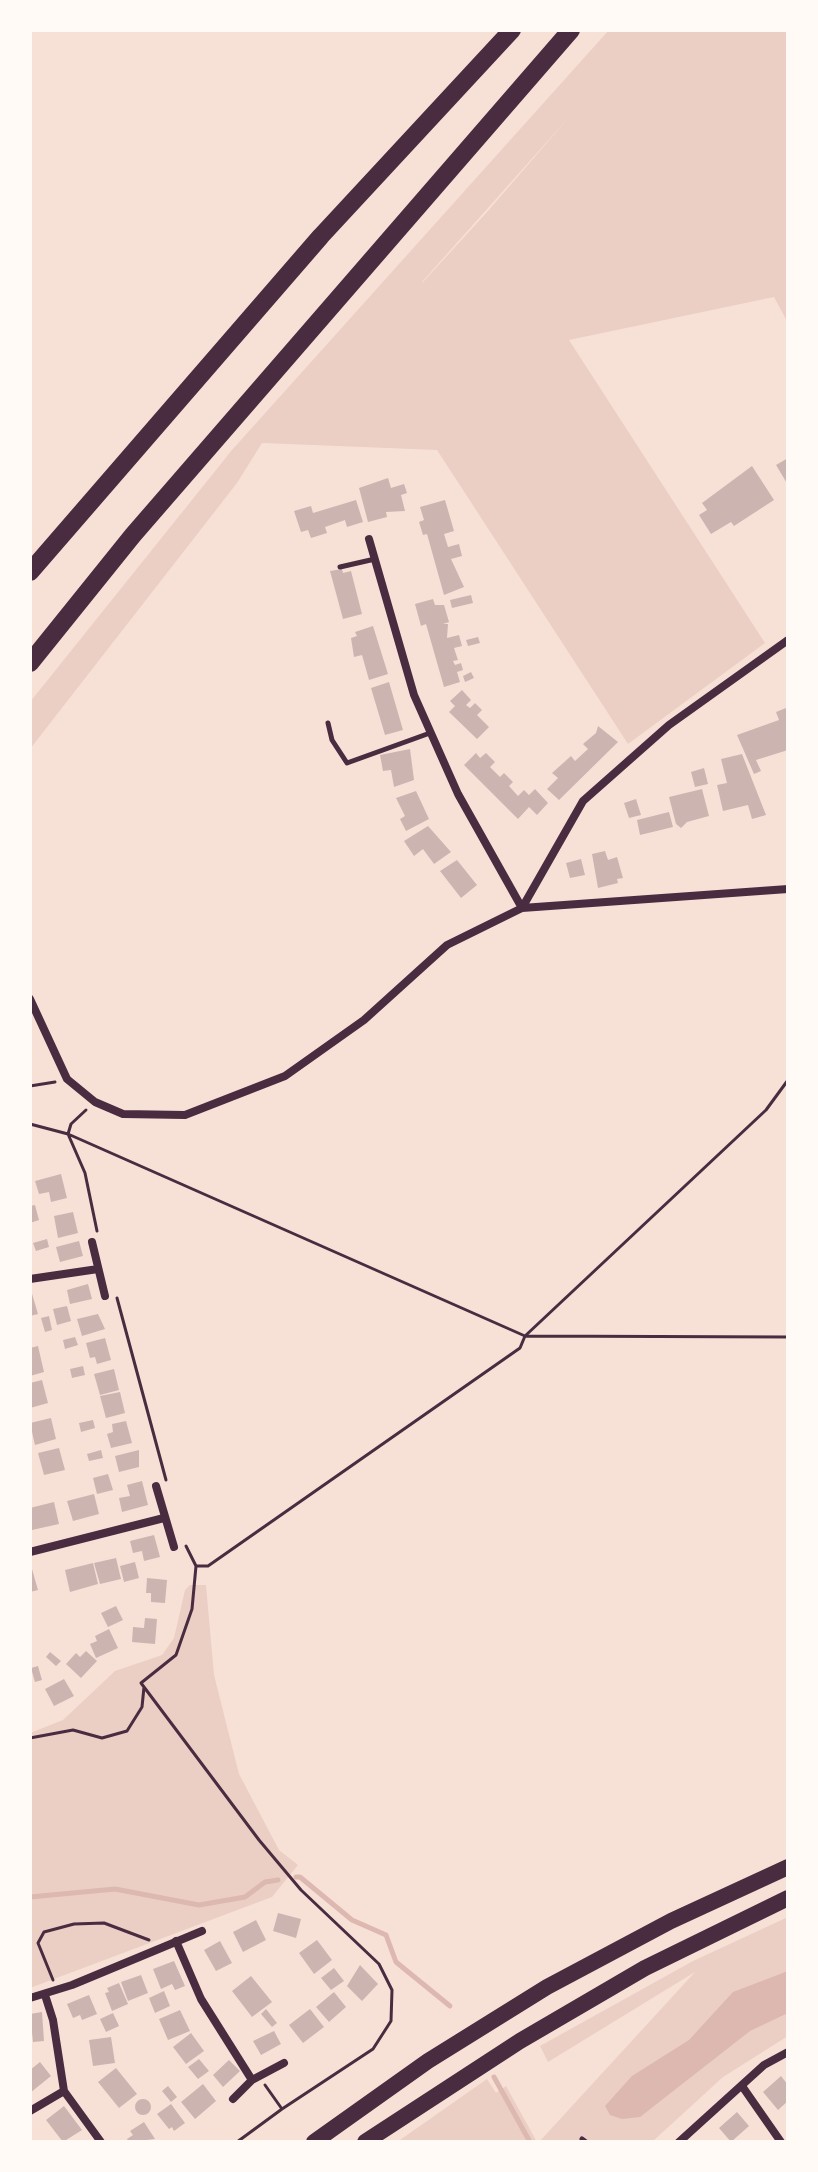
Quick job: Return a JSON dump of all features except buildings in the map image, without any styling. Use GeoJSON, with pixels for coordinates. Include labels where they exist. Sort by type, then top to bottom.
{"type":"FeatureCollection","features":[{"type":"Feature","properties":{"kind":"highway"},"geometry":{"type":"LineString","coordinates":[[30,572],[321,236],[512,30]]}},
{"type":"Feature","properties":{"kind":"highway"},"geometry":{"type":"LineString","coordinates":[[30,663],[133,535],[571,30]]}},
{"type":"Feature","properties":{"kind":"highway"},"geometry":{"type":"LineString","coordinates":[[314,2142],[428,2061],[547,1987],[671,1921],[788,1867]]}},
{"type":"Feature","properties":{"kind":"highway"},"geometry":{"type":"LineString","coordinates":[[365,2142],[520,2041],[645,1968],[788,1898]]}},
{"type":"Feature","properties":{"kind":"street"},"geometry":{"type":"LineString","coordinates":[[369,539],[414,695],[458,794],[522,908]]}},
{"type":"Feature","properties":{"kind":"street"},"geometry":{"type":"LineString","coordinates":[[522,908],[583,801],[669,725],[788,640]]}},
{"type":"Feature","properties":{"kind":"street"},"geometry":{"type":"LineString","coordinates":[[30,999],[67,1079],[95,1102],[123,1114],[185,1115],[285,1076],[364,1020],[447,945],[522,908],[788,889]]}},
{"type":"Feature","properties":{"kind":"street"},"geometry":{"type":"LineString","coordinates":[[92,1242],[105,1296]]}},
{"type":"Feature","properties":{"kind":"street"},"geometry":{"type":"LineString","coordinates":[[30,1279],[98,1269]]}},
{"type":"Feature","properties":{"kind":"street"},"geometry":{"type":"LineString","coordinates":[[156,1486],[174,1547]]}},
{"type":"Feature","properties":{"kind":"street"},"geometry":{"type":"LineString","coordinates":[[30,1552],[164,1518]]}},
{"type":"Feature","properties":{"kind":"street"},"geometry":{"type":"LineString","coordinates":[[30,1998],[57,1991],[202,1931]]}},
{"type":"Feature","properties":{"kind":"street"},"geometry":{"type":"LineString","coordinates":[[176,1941],[201,1999],[255,2078]]}},
{"type":"Feature","properties":{"kind":"street"},"geometry":{"type":"LineString","coordinates":[[45,1995],[53,2020],[64,2091],[101,2142]]}},
{"type":"Feature","properties":{"kind":"street"},"geometry":{"type":"LineString","coordinates":[[679,2142],[764,2065],[788,2052]]}},
{"type":"Feature","properties":{"kind":"street"},"geometry":{"type":"LineString","coordinates":[[233,2099],[255,2078],[284,2063]]}},
{"type":"Feature","properties":{"kind":"street"},"geometry":{"type":"LineString","coordinates":[[742,2086],[781,2142]]}},
{"type":"Feature","properties":{"kind":"street"},"geometry":{"type":"LineString","coordinates":[[30,2111],[64,2091]]}},
{"type":"Feature","properties":{"kind":"lane"},"geometry":{"type":"LineString","coordinates":[[340,567],[375,559]]}},
{"type":"Feature","properties":{"kind":"lane"},"geometry":{"type":"LineString","coordinates":[[328,723],[332,740],[347,763],[431,732]]}},
{"type":"Feature","properties":{"kind":"path"},"geometry":{"type":"LineString","coordinates":[[30,1086],[67,1079]]}},
{"type":"Feature","properties":{"kind":"path"},"geometry":{"type":"LineString","coordinates":[[196,1566],[208,1566],[520,1348],[525,1336],[766,1110],[788,1080]]}},
{"type":"Feature","properties":{"kind":"path"},"geometry":{"type":"LineString","coordinates":[[92,1242],[99,1240],[85,1173],[68,1134],[71,1124],[95,1102]]}},
{"type":"Feature","properties":{"kind":"path"},"geometry":{"type":"LineString","coordinates":[[30,1124],[68,1134],[525,1336],[788,1337]]}},
{"type":"Feature","properties":{"kind":"path"},"geometry":{"type":"LineString","coordinates":[[105,1296],[115,1294],[167,1483],[156,1486]]}},
{"type":"Feature","properties":{"kind":"path"},"geometry":{"type":"LineString","coordinates":[[174,1547],[188,1545],[196,1566],[192,1609],[176,1655],[141,1683],[259,1840],[301,1890],[379,1964],[392,1990],[391,2021],[373,2049],[237,2142]]}},
{"type":"Feature","properties":{"kind":"path"},"geometry":{"type":"LineString","coordinates":[[30,1738],[73,1730],[102,1738],[127,1731],[142,1707],[144,1687]]}},
{"type":"Feature","properties":{"kind":"path"},"geometry":{"type":"LineString","coordinates":[[57,1991],[38,1943],[44,1932],[74,1924],[114,1925],[130,1935],[151,1941],[156,1949]]}},
{"type":"Feature","properties":{"kind":"path"},"geometry":{"type":"LineString","coordinates":[[255,2078],[282,2109]]}},
{"type":"Feature","properties":{"kind":"shaded area"},"geometry":{"type":"Polygon","coordinates":[[[609,30],[788,30],[788,323],[774,297],[569,340],[765,643],[628,744],[437,450],[262,443],[237,483],[30,749],[30,702],[232,450],[609,30]],[[570,116],[422,283],[487,212],[570,116]]]}},
{"type":"Feature","properties":{"kind":"shaded area"},"geometry":{"type":"Polygon","coordinates":[[[190,1585],[206,1585],[214,1675],[239,1774],[279,1850],[298,1865],[272,1897],[30,1988],[30,1733],[63,1720],[115,1671],[162,1655],[174,1638],[185,1590],[190,1585]]]}},
{"type":"Feature","properties":{"kind":"shaded area"},"geometry":{"type":"Polygon","coordinates":[[[788,1917],[788,2036],[723,2077],[652,2142],[539,2142],[695,1972],[548,2062],[540,2046],[693,1961],[788,1917]]]}},
{"type":"Feature","properties":{"kind":"shaded area"},"geometry":{"type":"Polygon","coordinates":[[[788,1971],[788,2013],[750,2031],[640,2117],[622,2119],[610,2115],[605,2106],[632,2076],[689,2040],[733,1992],[788,1971]]]}},
{"type":"Feature","properties":{"kind":"shaded area"},"geometry":{"type":"Polygon","coordinates":[[[487,2079],[496,2093],[506,2086],[537,2142],[397,2142],[487,2079]]]}},
{"type":"Feature","properties":{"kind":"waterway"},"geometry":{"type":"LineString","coordinates":[[296,1877],[300,1877],[352,1920],[386,1935],[396,1962],[450,2006]]}},
{"type":"Feature","properties":{"kind":"waterway"},"geometry":{"type":"LineString","coordinates":[[30,1897],[115,1889],[199,1905],[245,1897],[265,1882],[278,1880]]}},
{"type":"Feature","properties":{"kind":"waterway"},"geometry":{"type":"LineString","coordinates":[[494,2077],[530,2142]]}}]}
